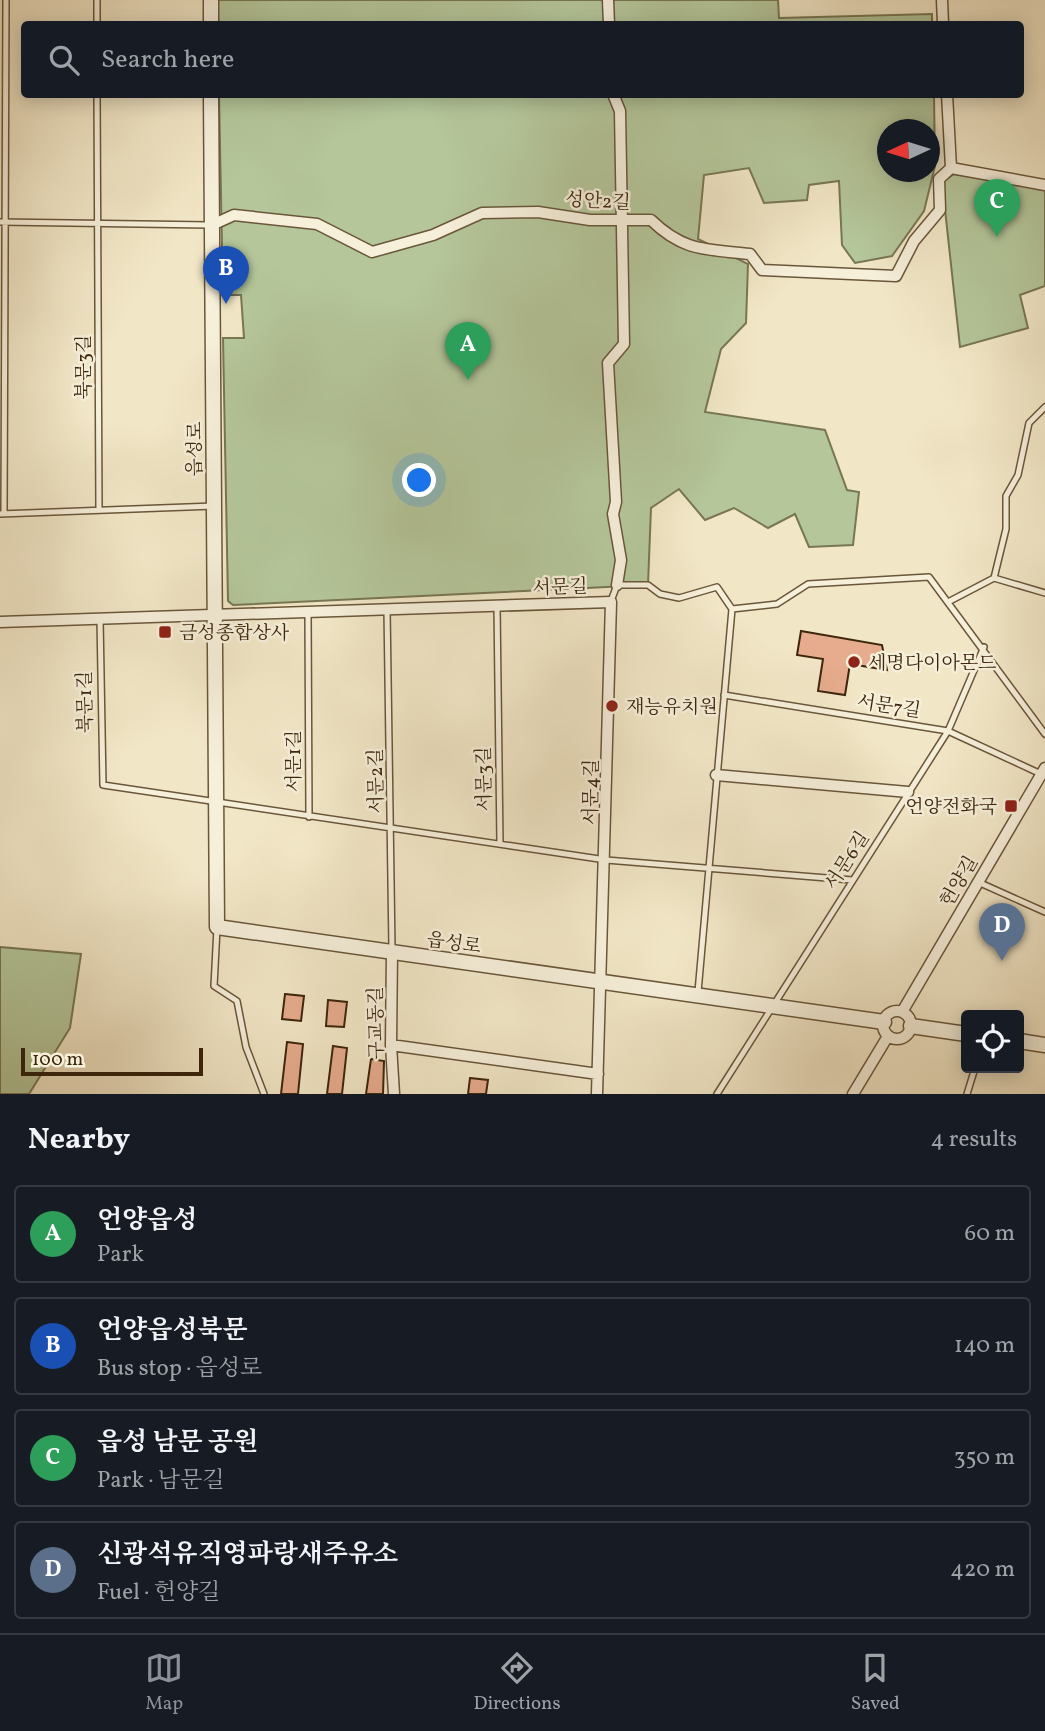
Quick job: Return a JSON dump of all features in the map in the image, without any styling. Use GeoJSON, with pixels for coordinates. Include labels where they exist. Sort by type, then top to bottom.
{"type":"FeatureCollection","features":[{"type":"Feature","properties":{"kind":"street"},"geometry":{"type":"LineString","coordinates":[[211,0],[211,21]]}},
{"type":"Feature","properties":{"kind":"street"},"geometry":{"type":"LineString","coordinates":[[608,0],[608,21]]}},
{"type":"Feature","properties":{"kind":"street"},"geometry":{"type":"LineString","coordinates":[[942,0],[943,21]]}},
{"type":"Feature","properties":{"kind":"street","name":"읍성로"},"geometry":{"type":"LineString","coordinates":[[211,98],[217,928],[771,1006],[886,1029]]}},
{"type":"Feature","properties":{"kind":"street"},"geometry":{"type":"LineString","coordinates":[[615,98],[620,111],[624,344],[608,363],[617,502],[613,514],[621,560],[617,585]]}},
{"type":"Feature","properties":{"kind":"street"},"geometry":{"type":"LineString","coordinates":[[947,98],[951,168],[1045,185]]}},
{"type":"Feature","properties":{"kind":"street","name":"성안2길"},"geometry":{"type":"LineString","coordinates":[[212,225],[234,215],[317,224],[372,252],[433,235],[482,213],[538,212],[590,220],[651,220],[670,239],[697,250],[750,254],[762,270],[895,276],[914,242],[940,210],[939,179],[951,168]]}},
{"type":"Feature","properties":{"kind":"street","name":"서문길"},"geometry":{"type":"LineString","coordinates":[[215,615],[611,602]]}},
{"type":"Feature","properties":{"kind":"street","name":"서문4길"},"geometry":{"type":"LineString","coordinates":[[602,982],[611,602]]}},
{"type":"Feature","properties":{"kind":"street"},"geometry":{"type":"LineString","coordinates":[[0,622],[215,615]]}},
{"type":"Feature","properties":{"kind":"street","name":"헌양길"},"geometry":{"type":"LineString","coordinates":[[902,1012],[1044,774]]}},
{"type":"Feature","properties":{"kind":"street"},"geometry":{"type":"LineString","coordinates":[[716,775],[908,792]]}},
{"type":"Feature","properties":{"kind":"street","name":"구교동길"},"geometry":{"type":"LineString","coordinates":[[392,952],[391,1045],[394,1094]]}},
{"type":"Feature","properties":{"kind":"street"},"geometry":{"type":"LineString","coordinates":[[597,1094],[602,982]]}},
{"type":"Feature","properties":{"kind":"street"},"geometry":{"type":"LineString","coordinates":[[853,1094],[886,1029],[890,1014],[902,1012],[910,1019],[911,1026],[903,1038],[886,1029]]}},
{"type":"Feature","properties":{"kind":"street"},"geometry":{"type":"LineString","coordinates":[[911,1026],[961,1033]]}},
{"type":"Feature","properties":{"kind":"street"},"geometry":{"type":"LineString","coordinates":[[1024,1042],[1045,1045]]}},
{"type":"Feature","properties":{"kind":"street"},"geometry":{"type":"LineString","coordinates":[[391,1045],[598,1074]]}},
{"type":"Feature","properties":{"kind":"lane"},"geometry":{"type":"LineString","coordinates":[[6,0],[2,514],[214,506]]}},
{"type":"Feature","properties":{"kind":"lane"},"geometry":{"type":"LineString","coordinates":[[97,0],[97,21]]}},
{"type":"Feature","properties":{"kind":"lane","name":"북문3길"},"geometry":{"type":"LineString","coordinates":[[97,98],[99,510]]}},
{"type":"Feature","properties":{"kind":"lane"},"geometry":{"type":"LineString","coordinates":[[3,222],[212,225]]}},
{"type":"Feature","properties":{"kind":"lane"},"geometry":{"type":"LineString","coordinates":[[994,578],[1006,529],[1006,496],[1018,475],[1029,423],[1045,407]]}},
{"type":"Feature","properties":{"kind":"lane"},"geometry":{"type":"LineString","coordinates":[[732,609],[776,604],[808,584],[929,577],[984,647],[1045,734]]}},
{"type":"Feature","properties":{"kind":"lane"},"geometry":{"type":"LineString","coordinates":[[948,602],[994,578],[1045,593]]}},
{"type":"Feature","properties":{"kind":"lane"},"geometry":{"type":"LineString","coordinates":[[617,585],[648,585],[660,594],[679,598],[717,587],[732,609],[698,996]]}},
{"type":"Feature","properties":{"kind":"lane","name":"서문길"},"geometry":{"type":"LineString","coordinates":[[611,602],[617,585]]}},
{"type":"Feature","properties":{"kind":"lane","name":"서문3길"},"geometry":{"type":"LineString","coordinates":[[497,606],[500,844]]}},
{"type":"Feature","properties":{"kind":"lane","name":"서문2길"},"geometry":{"type":"LineString","coordinates":[[387,609],[392,952]]}},
{"type":"Feature","properties":{"kind":"lane","name":"서문1길"},"geometry":{"type":"LineString","coordinates":[[216,803],[309,817],[308,612]]}},
{"type":"Feature","properties":{"kind":"lane","name":"북문1길"},"geometry":{"type":"LineString","coordinates":[[100,618],[103,785],[216,803]]}},
{"type":"Feature","properties":{"kind":"lane","name":"서문6길"},"geometry":{"type":"LineString","coordinates":[[717,1094],[948,731],[984,647]]}},
{"type":"Feature","properties":{"kind":"lane","name":"서문7길"},"geometry":{"type":"LineString","coordinates":[[724,695],[948,731],[1044,774]]}},
{"type":"Feature","properties":{"kind":"lane"},"geometry":{"type":"LineString","coordinates":[[309,817],[606,860],[852,880]]}},
{"type":"Feature","properties":{"kind":"lane"},"geometry":{"type":"LineString","coordinates":[[978,882],[1045,912]]}},
{"type":"Feature","properties":{"kind":"lane"},"geometry":{"type":"LineString","coordinates":[[217,928],[214,986],[237,1001],[246,1046],[264,1094]]}},
{"type":"Feature","properties":{"kind":"lane"},"geometry":{"type":"LineString","coordinates":[[967,1094],[973,1073]]}},
{"type":"Feature","properties":{"kind":"green space"},"geometry":{"type":"Polygon","coordinates":[[[217,0],[778,0],[779,18],[932,14],[932,21],[217,21],[217,0]]]}},
{"type":"Feature","properties":{"kind":"green space"},"geometry":{"type":"Polygon","coordinates":[[[219,98],[934,98],[934,119],[877,119],[877,182],[931,182],[924,211],[892,256],[855,263],[842,245],[839,181],[809,185],[807,200],[764,203],[749,168],[704,175],[698,239],[748,264],[746,323],[721,349],[705,412],[825,430],[847,490],[859,492],[853,545],[809,547],[795,514],[768,528],[734,508],[705,520],[679,489],[651,508],[648,585],[233,605],[228,601],[223,338],[244,338],[241,295],[223,295],[219,98]]]}},
{"type":"Feature","properties":{"kind":"green space"},"geometry":{"type":"Polygon","coordinates":[[[954,174],[1045,189],[1045,286],[1020,295],[1028,328],[960,347],[942,182],[954,174]]]}},
{"type":"Feature","properties":{"kind":"green space"},"geometry":{"type":"Polygon","coordinates":[[[0,947],[81,954],[70,1028],[29,1094],[0,1094],[0,947]]]}},
{"type":"Feature","properties":{"kind":"building","name":"세명다이아몬드"},"geometry":{"type":"Polygon","coordinates":[[[801,631],[882,645],[887,670],[850,664],[845,695],[818,691],[823,659],[797,655],[801,631]]]}},
{"type":"Feature","properties":{"kind":"building"},"geometry":{"type":"Polygon","coordinates":[[[285,994],[304,996],[301,1021],[282,1019],[285,994]]]}},
{"type":"Feature","properties":{"kind":"building"},"geometry":{"type":"Polygon","coordinates":[[[328,1000],[347,1002],[344,1027],[326,1026],[328,1000]]]}},
{"type":"Feature","properties":{"kind":"building"},"geometry":{"type":"Polygon","coordinates":[[[287,1042],[303,1044],[298,1094],[281,1094],[287,1042]]]}},
{"type":"Feature","properties":{"kind":"building"},"geometry":{"type":"Polygon","coordinates":[[[333,1046],[347,1048],[342,1094],[327,1094],[333,1046]]]}},
{"type":"Feature","properties":{"kind":"building"},"geometry":{"type":"Polygon","coordinates":[[[371,1059],[384,1061],[383,1094],[366,1094],[371,1059]]]}},
{"type":"Feature","properties":{"kind":"building"},"geometry":{"type":"Polygon","coordinates":[[[470,1078],[488,1080],[486,1094],[468,1094],[470,1078]]]}},
{"type":"Feature","properties":{"kind":"place","name":"읍성 남문 공원"},"geometry":{"type":"Point","coordinates":[997,237]}},
{"type":"Feature","properties":{"kind":"place","name":"언양읍성북문"},"geometry":{"type":"Point","coordinates":[226,304]}},
{"type":"Feature","properties":{"kind":"place","name":"언양읍성"},"geometry":{"type":"Point","coordinates":[468,380]}},
{"type":"Feature","properties":{"kind":"place","name":"금성종합상사"},"geometry":{"type":"Point","coordinates":[165,632]}},
{"type":"Feature","properties":{"kind":"place","name":"세명다이아몬드"},"geometry":{"type":"Point","coordinates":[854,662]}},
{"type":"Feature","properties":{"kind":"place","name":"재능유치원"},"geometry":{"type":"Point","coordinates":[612,706]}},
{"type":"Feature","properties":{"kind":"place","name":"언양전화국"},"geometry":{"type":"Point","coordinates":[1011,806]}},
{"type":"Feature","properties":{"kind":"place","name":"신광석유직영파랑새주유소"},"geometry":{"type":"Point","coordinates":[1002,961]}}]}
